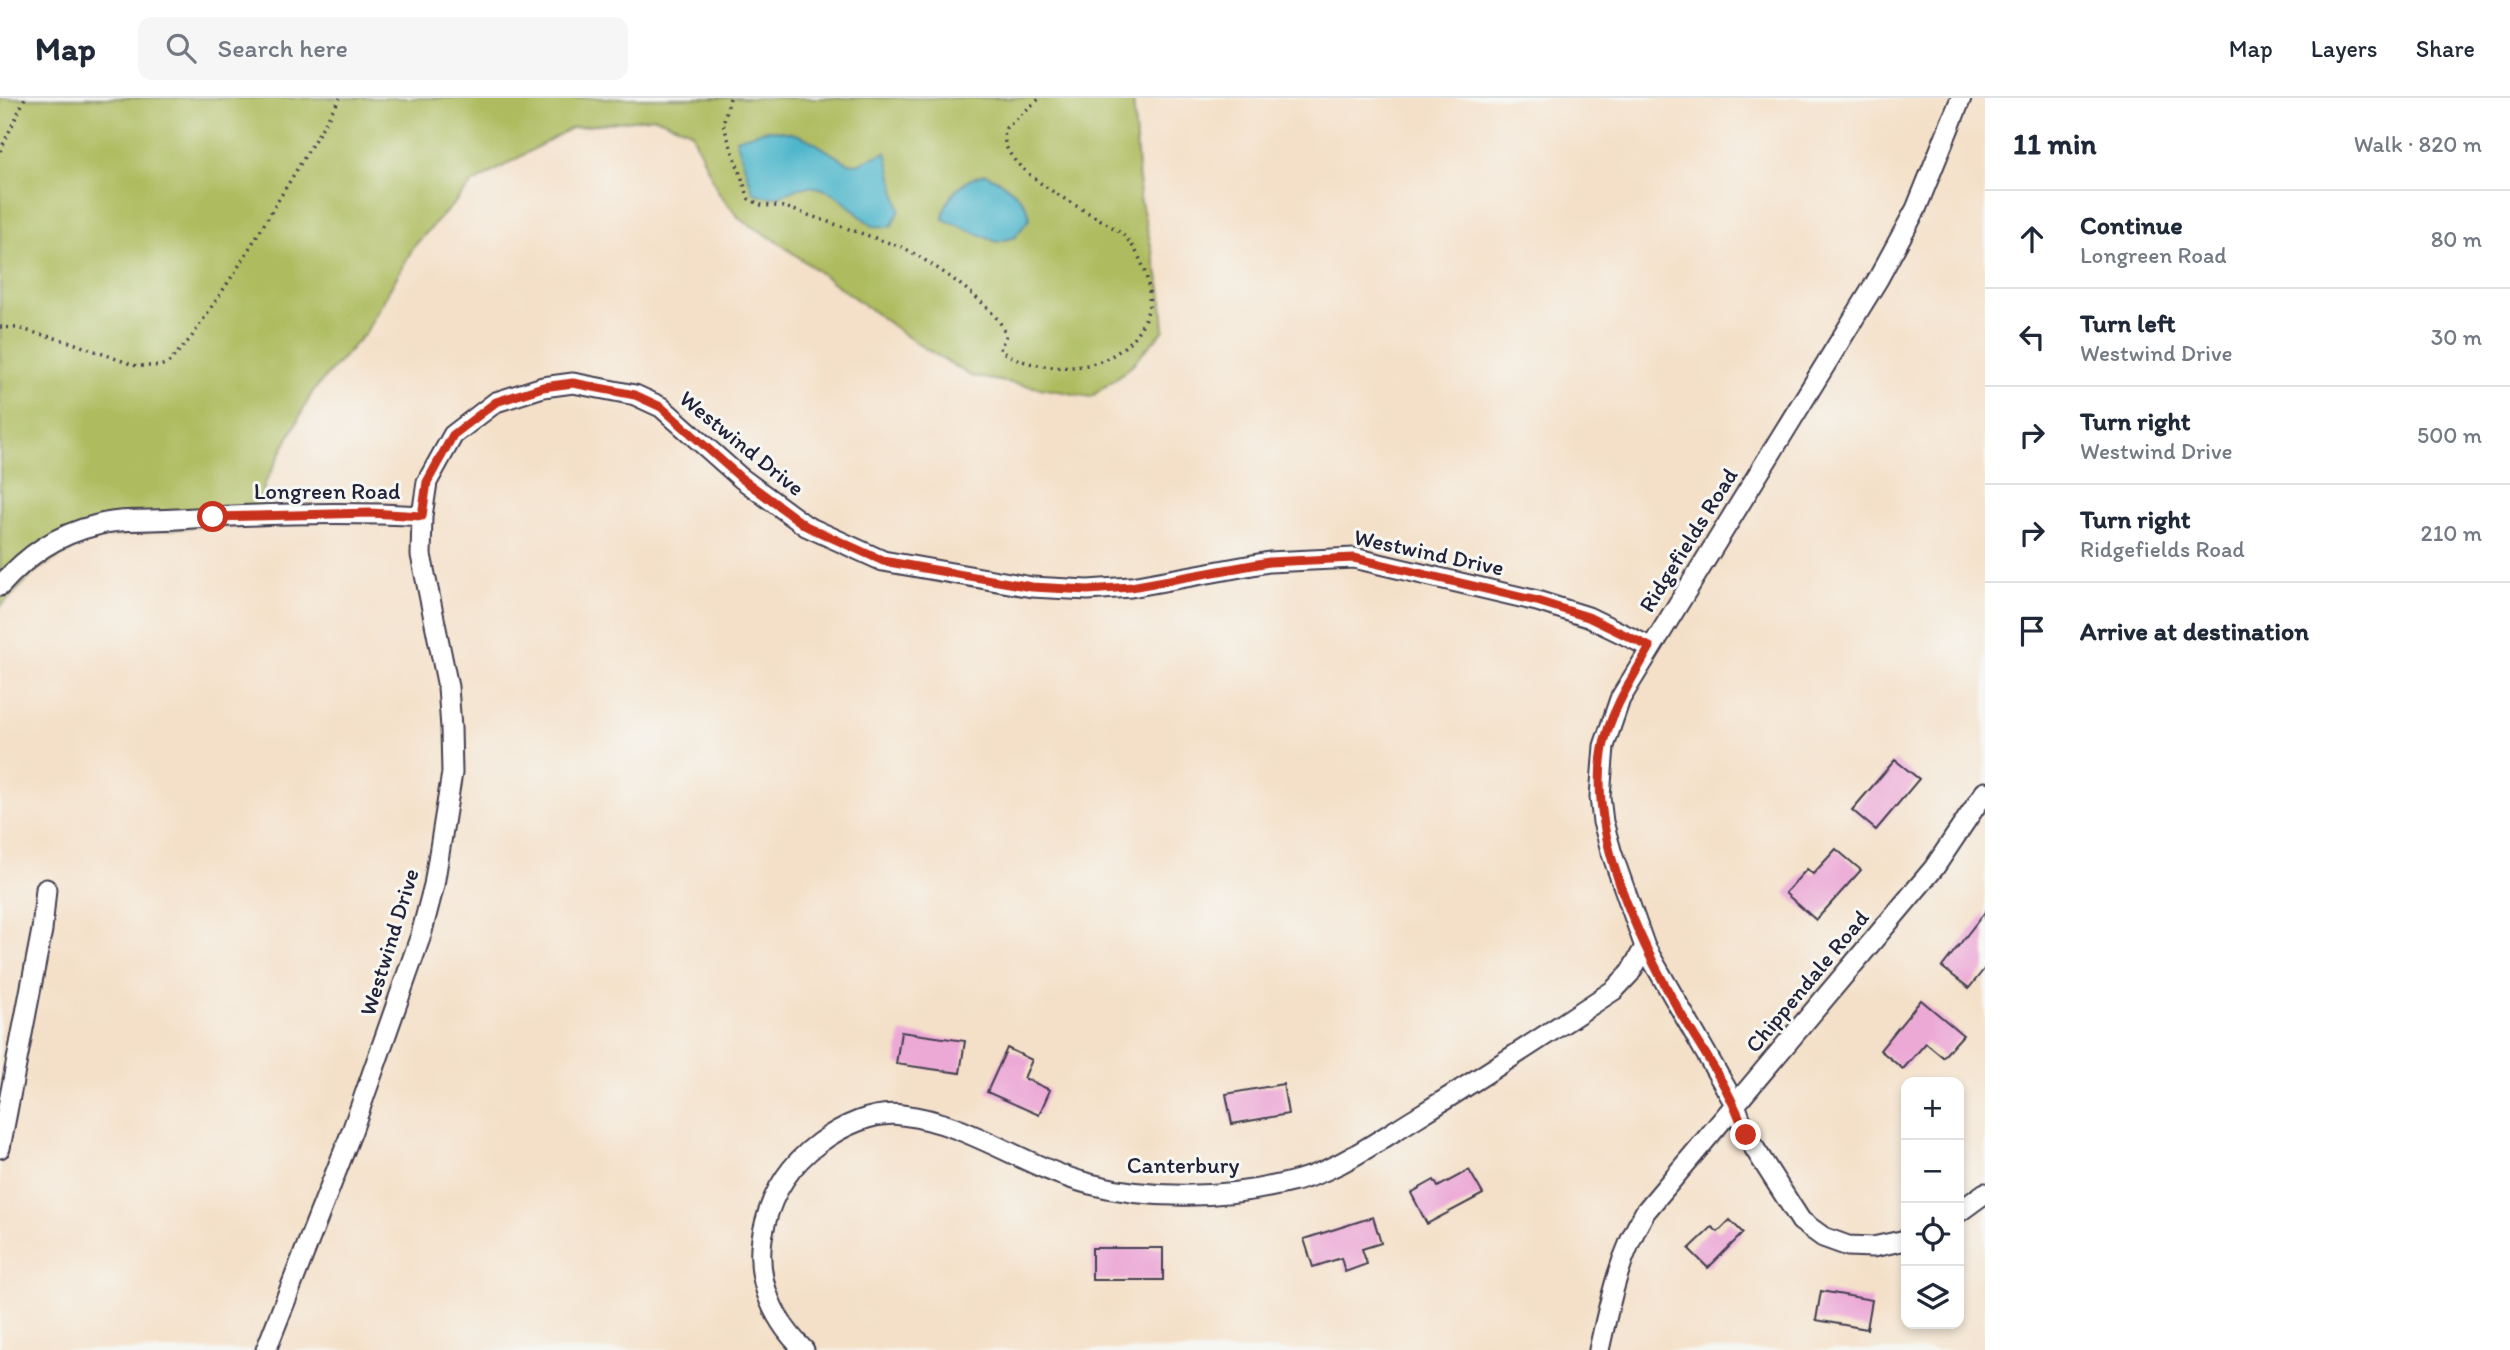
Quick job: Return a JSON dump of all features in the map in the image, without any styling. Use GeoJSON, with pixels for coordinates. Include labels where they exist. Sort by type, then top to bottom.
{"type":"FeatureCollection","features":[{"type":"Feature","properties":{"kind":"street","name":"Ridgefields Road"},"geometry":{"type":"LineString","coordinates":[[1901,1242],[1873,1247],[1848,1246],[1822,1237],[1801,1222],[1746,1135],[1735,1104],[1646,947],[1603,822],[1600,784],[1604,746],[1620,699],[1878,279],[1916,209],[1961,98]]}},
{"type":"Feature","properties":{"kind":"street","name":"Westwind Drive"},"geometry":{"type":"LineString","coordinates":[[273,1348],[421,935],[446,821],[452,773],[448,687],[421,555],[422,516],[427,482],[453,435],[496,402],[543,387],[573,383],[635,395],[661,407],[741,478],[806,526],[883,561],[1032,587],[1088,590],[1131,587],[1269,562],[1354,558],[1537,601],[1588,617],[1650,647]]}},
{"type":"Feature","properties":{"kind":"street","name":"Longreen Road"},"geometry":{"type":"LineString","coordinates":[[0,586],[27,556],[63,537],[98,524],[370,513],[422,516]]}},
{"type":"Feature","properties":{"kind":"street","name":"Chippendale Road"},"geometry":{"type":"LineString","coordinates":[[1600,1350],[1610,1296],[1630,1238],[1653,1202],[1934,867],[1985,792]]}},
{"type":"Feature","properties":{"kind":"street"},"geometry":{"type":"LineString","coordinates":[[0,1148],[43,930],[46,889]]}},
{"type":"Feature","properties":{"kind":"street","name":"Canterbury"},"geometry":{"type":"LineString","coordinates":[[804,1350],[783,1329],[769,1301],[762,1276],[764,1227],[772,1200],[802,1155],[850,1125],[873,1116],[902,1115],[945,1126],[1055,1175],[1130,1193],[1205,1194],[1285,1184],[1345,1163],[1614,990],[1630,973],[1646,947]]}},
{"type":"Feature","properties":{"kind":"street"},"geometry":{"type":"LineString","coordinates":[[1964,1208],[1985,1193]]}},
{"type":"Feature","properties":{"kind":"path"},"geometry":{"type":"LineString","coordinates":[[0,151],[25,98]]}},
{"type":"Feature","properties":{"kind":"path"},"geometry":{"type":"LineString","coordinates":[[0,327],[17,328],[70,342],[136,366],[160,366],[168,363],[191,338],[237,269],[340,98]]}},
{"type":"Feature","properties":{"kind":"path"},"geometry":{"type":"LineString","coordinates":[[730,98],[723,124],[749,199],[761,205],[785,207],[920,257],[999,320],[1006,337],[1000,347],[1006,354],[1051,367],[1099,363],[1128,344],[1148,311],[1150,294],[1143,267],[1122,234],[1040,183],[1009,154],[1003,135],[1006,128],[1040,98]]}},
{"type":"Feature","properties":{"kind":"green space"},"geometry":{"type":"Polygon","coordinates":[[[0,98],[1133,98],[1140,198],[1161,289],[1164,330],[1128,369],[1091,397],[971,376],[916,343],[775,240],[740,219],[718,192],[691,131],[655,117],[571,128],[472,184],[414,246],[366,332],[313,391],[264,485],[261,526],[194,527],[89,539],[36,571],[0,607],[0,98]]]}},
{"type":"Feature","properties":{"kind":"water"},"geometry":{"type":"Polygon","coordinates":[[[766,130],[801,136],[848,163],[857,164],[886,152],[900,210],[891,227],[873,226],[824,189],[798,188],[771,197],[753,192],[736,139],[766,130]]]}},
{"type":"Feature","properties":{"kind":"water"},"geometry":{"type":"Polygon","coordinates":[[[985,174],[1013,191],[1028,210],[1030,218],[1015,237],[997,242],[943,219],[951,196],[969,180],[985,174]]]}},
{"type":"Feature","properties":{"kind":"building"},"geometry":{"type":"Polygon","coordinates":[[[1895,760],[1919,779],[1876,830],[1852,810],[1895,760]]]}},
{"type":"Feature","properties":{"kind":"building"},"geometry":{"type":"Polygon","coordinates":[[[1836,849],[1861,870],[1816,920],[1785,893],[1807,869],[1813,874],[1836,849]]]}},
{"type":"Feature","properties":{"kind":"building"},"geometry":{"type":"Polygon","coordinates":[[[1985,912],[1985,968],[1969,988],[1942,967],[1985,912]]]}},
{"type":"Feature","properties":{"kind":"building"},"geometry":{"type":"Polygon","coordinates":[[[1921,1000],[1963,1035],[1943,1057],[1926,1043],[1903,1069],[1880,1050],[1921,1000]]]}},
{"type":"Feature","properties":{"kind":"building"},"geometry":{"type":"Polygon","coordinates":[[[901,1032],[965,1041],[960,1073],[896,1064],[901,1032]]]}},
{"type":"Feature","properties":{"kind":"building"},"geometry":{"type":"Polygon","coordinates":[[[1007,1048],[1032,1060],[1024,1078],[1050,1090],[1039,1115],[987,1092],[1007,1048]]]}},
{"type":"Feature","properties":{"kind":"building"},"geometry":{"type":"Polygon","coordinates":[[[1283,1084],[1288,1114],[1232,1124],[1226,1094],[1283,1084]]]}},
{"type":"Feature","properties":{"kind":"building"},"geometry":{"type":"Polygon","coordinates":[[[1469,1170],[1483,1194],[1427,1224],[1411,1193],[1434,1180],[1438,1187],[1469,1170]]]}},
{"type":"Feature","properties":{"kind":"building"},"geometry":{"type":"Polygon","coordinates":[[[1373,1217],[1381,1243],[1362,1249],[1367,1264],[1345,1272],[1341,1258],[1313,1267],[1304,1239],[1373,1217]]]}},
{"type":"Feature","properties":{"kind":"building"},"geometry":{"type":"Polygon","coordinates":[[[1730,1220],[1743,1233],[1708,1268],[1689,1249],[1712,1227],[1718,1232],[1730,1220]]]}},
{"type":"Feature","properties":{"kind":"building"},"geometry":{"type":"Polygon","coordinates":[[[1092,1248],[1163,1248],[1163,1280],[1092,1280],[1092,1248]]]}},
{"type":"Feature","properties":{"kind":"building"},"geometry":{"type":"Polygon","coordinates":[[[1821,1291],[1872,1300],[1867,1329],[1816,1320],[1821,1291]]]}},
{"type":"Feature","properties":{"kind":"route"},"geometry":{"type":"LineString","coordinates":[[213,517],[370,513],[422,516],[427,482],[453,435],[496,402],[522,392],[573,383],[635,395],[661,407],[741,478],[806,526],[883,561],[938,573],[1032,587],[1088,590],[1131,587],[1269,562],[1323,557],[1354,558],[1537,601],[1588,617],[1650,647],[1620,699],[1604,746],[1600,771],[1603,822],[1624,890],[1646,947],[1680,1012],[1735,1104],[1746,1135]]}}]}
